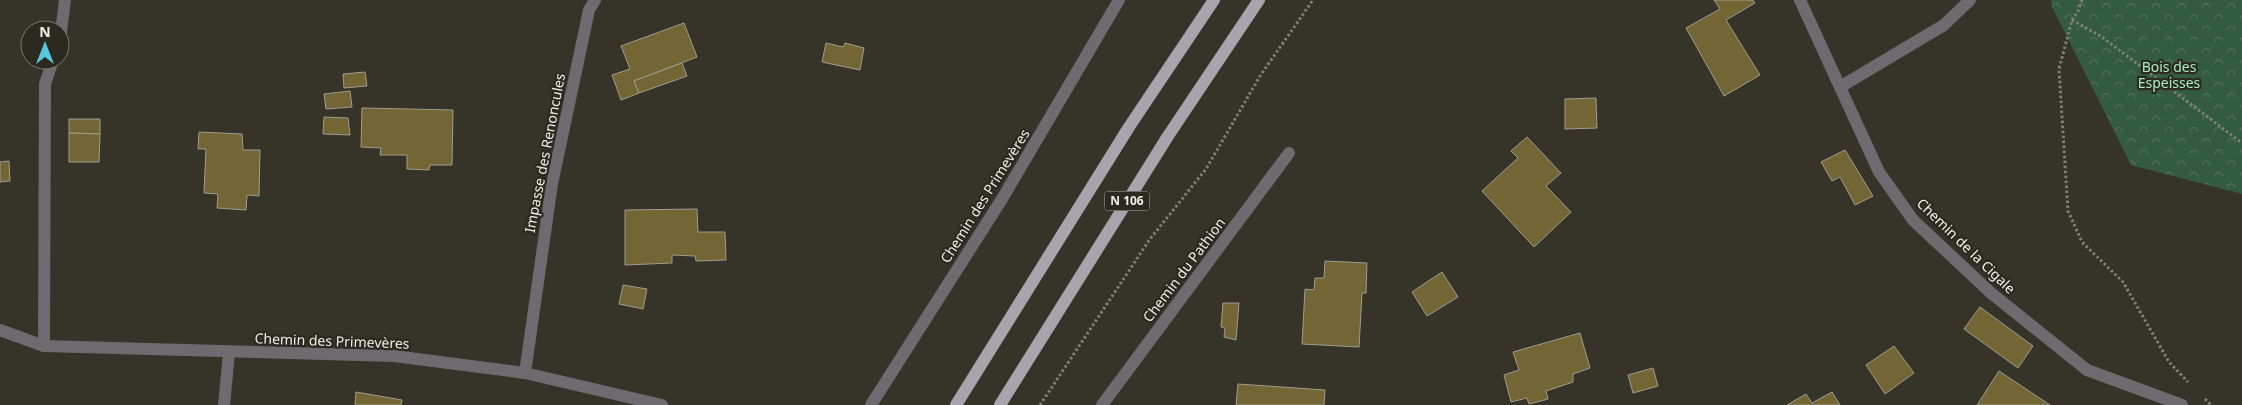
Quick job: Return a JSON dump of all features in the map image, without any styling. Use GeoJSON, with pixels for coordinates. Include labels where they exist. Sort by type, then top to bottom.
{"type":"FeatureCollection","features":[{"type":"Feature","properties":{"kind":"main road"},"geometry":{"type":"LineString","coordinates":[[1169,67],[1209,0]]}},
{"type":"Feature","properties":{"kind":"main road","name":"N 106"},"geometry":{"type":"LineString","coordinates":[[956,405],[1169,67],[1214,0]]}},
{"type":"Feature","properties":{"kind":"main road","name":"N 106"},"geometry":{"type":"LineString","coordinates":[[1000,405],[1168,136],[1259,0]]}},
{"type":"Feature","properties":{"kind":"street"},"geometry":{"type":"LineString","coordinates":[[62,20],[65,0]]}},
{"type":"Feature","properties":{"kind":"street","name":"Impasse des Renoncules"},"geometry":{"type":"LineString","coordinates":[[525,374],[552,184],[589,10],[595,0]]}},
{"type":"Feature","properties":{"kind":"street","name":"Chemin des Primevères"},"geometry":{"type":"LineString","coordinates":[[871,405],[1002,199],[1120,0]]}},
{"type":"Feature","properties":{"kind":"street","name":"Chemin de la Cigale"},"geometry":{"type":"LineString","coordinates":[[1800,0],[1879,172],[1913,220],[1984,286],[2087,370],[2182,405]]}},
{"type":"Feature","properties":{"kind":"street"},"geometry":{"type":"LineString","coordinates":[[1840,87],[1944,25],[1970,0]]}},
{"type":"Feature","properties":{"kind":"street"},"geometry":{"type":"LineString","coordinates":[[44,346],[44,84],[49,70]]}},
{"type":"Feature","properties":{"kind":"street","name":"Chemin du Pathion"},"geometry":{"type":"LineString","coordinates":[[1102,405],[1289,152]]}},
{"type":"Feature","properties":{"kind":"street","name":"Chemin des Primevères"},"geometry":{"type":"LineString","coordinates":[[0,330],[44,346],[229,353],[394,356],[525,374],[662,405]]}},
{"type":"Feature","properties":{"kind":"street"},"geometry":{"type":"LineString","coordinates":[[224,405],[229,353]]}},
{"type":"Feature","properties":{"kind":"path"},"geometry":{"type":"LineString","coordinates":[[1040,405],[1150,239],[1206,169],[1260,76],[1312,0]]}},
{"type":"Feature","properties":{"kind":"path"},"geometry":{"type":"LineString","coordinates":[[2082,0],[2072,20],[2059,69],[2068,211],[2082,242],[2123,282],[2170,362],[2190,383]]}},
{"type":"Feature","properties":{"kind":"path"},"geometry":{"type":"LineString","coordinates":[[2072,20],[2102,37],[2242,143]]}},
{"type":"Feature","properties":{"kind":"path"},"geometry":{"type":"LineString","coordinates":[[2204,398],[2211,405]]}},
{"type":"Feature","properties":{"kind":"green space","name":"Bois des Espeisses"},"geometry":{"type":"Polygon","coordinates":[[[2051,0],[2242,0],[2242,194],[2131,165],[2052,7],[2051,0]]]}},
{"type":"Feature","properties":{"kind":"building"},"geometry":{"type":"Polygon","coordinates":[[[1714,0],[1753,0],[1755,3],[1726,20],[1760,75],[1724,96],[1686,28],[1720,9],[1714,0]]]}},
{"type":"Feature","properties":{"kind":"building"},"geometry":{"type":"Polygon","coordinates":[[[684,23],[697,57],[634,81],[639,93],[621,100],[612,75],[630,69],[621,46],[684,23]]]}},
{"type":"Feature","properties":{"kind":"building"},"geometry":{"type":"Polygon","coordinates":[[[826,43],[843,47],[845,43],[864,48],[860,70],[822,62],[826,43]]]}},
{"type":"Feature","properties":{"kind":"building"},"geometry":{"type":"Polygon","coordinates":[[[682,63],[687,76],[639,93],[634,81],[682,63]]]}},
{"type":"Feature","properties":{"kind":"building"},"geometry":{"type":"Polygon","coordinates":[[[365,72],[367,86],[344,88],[343,74],[365,72]]]}},
{"type":"Feature","properties":{"kind":"building"},"geometry":{"type":"Polygon","coordinates":[[[350,91],[352,107],[326,109],[324,94],[350,91]]]}},
{"type":"Feature","properties":{"kind":"building"},"geometry":{"type":"Polygon","coordinates":[[[1596,98],[1597,128],[1565,129],[1565,99],[1596,98]]]}},
{"type":"Feature","properties":{"kind":"building"},"geometry":{"type":"Polygon","coordinates":[[[362,108],[453,110],[452,165],[430,165],[429,170],[407,169],[407,155],[380,155],[381,148],[361,147],[362,108]]]}},
{"type":"Feature","properties":{"kind":"building"},"geometry":{"type":"Polygon","coordinates":[[[324,117],[348,118],[350,135],[323,134],[324,117]]]}},
{"type":"Feature","properties":{"kind":"building"},"geometry":{"type":"Polygon","coordinates":[[[69,119],[100,119],[100,134],[69,133],[69,119]]]}},
{"type":"Feature","properties":{"kind":"building"},"geometry":{"type":"Polygon","coordinates":[[[199,132],[242,134],[243,150],[260,150],[259,196],[247,195],[246,210],[217,208],[218,194],[204,193],[206,149],[198,149],[199,132]]]}},
{"type":"Feature","properties":{"kind":"building"},"geometry":{"type":"Polygon","coordinates":[[[69,133],[100,134],[99,162],[69,162],[69,133]]]}},
{"type":"Feature","properties":{"kind":"building"},"geometry":{"type":"Polygon","coordinates":[[[1527,137],[1561,173],[1546,186],[1571,212],[1534,247],[1482,191],[1518,158],[1511,151],[1527,137]]]}},
{"type":"Feature","properties":{"kind":"building"},"geometry":{"type":"Polygon","coordinates":[[[1845,150],[1873,196],[1855,205],[1840,177],[1832,181],[1821,162],[1845,150]]]}},
{"type":"Feature","properties":{"kind":"building"},"geometry":{"type":"Polygon","coordinates":[[[9,161],[10,181],[0,182],[0,162],[9,161]]]}},
{"type":"Feature","properties":{"kind":"building"},"geometry":{"type":"Polygon","coordinates":[[[697,209],[698,232],[725,232],[726,260],[696,261],[695,256],[672,255],[672,263],[625,265],[625,210],[697,209]]]}},
{"type":"Feature","properties":{"kind":"building"},"geometry":{"type":"Polygon","coordinates":[[[1325,261],[1367,263],[1366,293],[1362,293],[1359,347],[1302,344],[1305,289],[1314,290],[1315,278],[1324,278],[1325,261]]]}},
{"type":"Feature","properties":{"kind":"building"},"geometry":{"type":"Polygon","coordinates":[[[1442,272],[1458,297],[1427,316],[1412,292],[1442,272]]]}},
{"type":"Feature","properties":{"kind":"building"},"geometry":{"type":"Polygon","coordinates":[[[623,285],[647,289],[643,309],[619,304],[623,285]]]}},
{"type":"Feature","properties":{"kind":"building"},"geometry":{"type":"Polygon","coordinates":[[[1223,303],[1239,303],[1236,340],[1224,337],[1225,328],[1221,327],[1223,303]]]}},
{"type":"Feature","properties":{"kind":"building"},"geometry":{"type":"Polygon","coordinates":[[[1980,307],[2033,346],[2018,368],[1964,329],[1980,307]]]}},
{"type":"Feature","properties":{"kind":"building"},"geometry":{"type":"Polygon","coordinates":[[[1580,333],[1590,368],[1573,374],[1573,382],[1546,391],[1548,399],[1529,404],[1527,398],[1511,402],[1504,375],[1519,370],[1513,352],[1580,333]]]}},
{"type":"Feature","properties":{"kind":"building"},"geometry":{"type":"Polygon","coordinates":[[[1894,346],[1914,373],[1885,394],[1866,365],[1894,346]]]}},
{"type":"Feature","properties":{"kind":"building"},"geometry":{"type":"Polygon","coordinates":[[[1653,368],[1658,386],[1633,393],[1628,375],[1653,368]]]}},
{"type":"Feature","properties":{"kind":"building"},"geometry":{"type":"Polygon","coordinates":[[[1999,371],[2050,405],[1977,405],[1999,371]]]}},
{"type":"Feature","properties":{"kind":"building"},"geometry":{"type":"Polygon","coordinates":[[[1238,384],[1325,390],[1324,405],[1236,405],[1238,384]]]}},
{"type":"Feature","properties":{"kind":"building"},"geometry":{"type":"Polygon","coordinates":[[[356,392],[402,400],[401,405],[355,405],[356,392]]]}},
{"type":"Feature","properties":{"kind":"building"},"geometry":{"type":"Polygon","coordinates":[[[1832,392],[1840,405],[1787,405],[1806,394],[1812,403],[1832,392]]]}}]}
